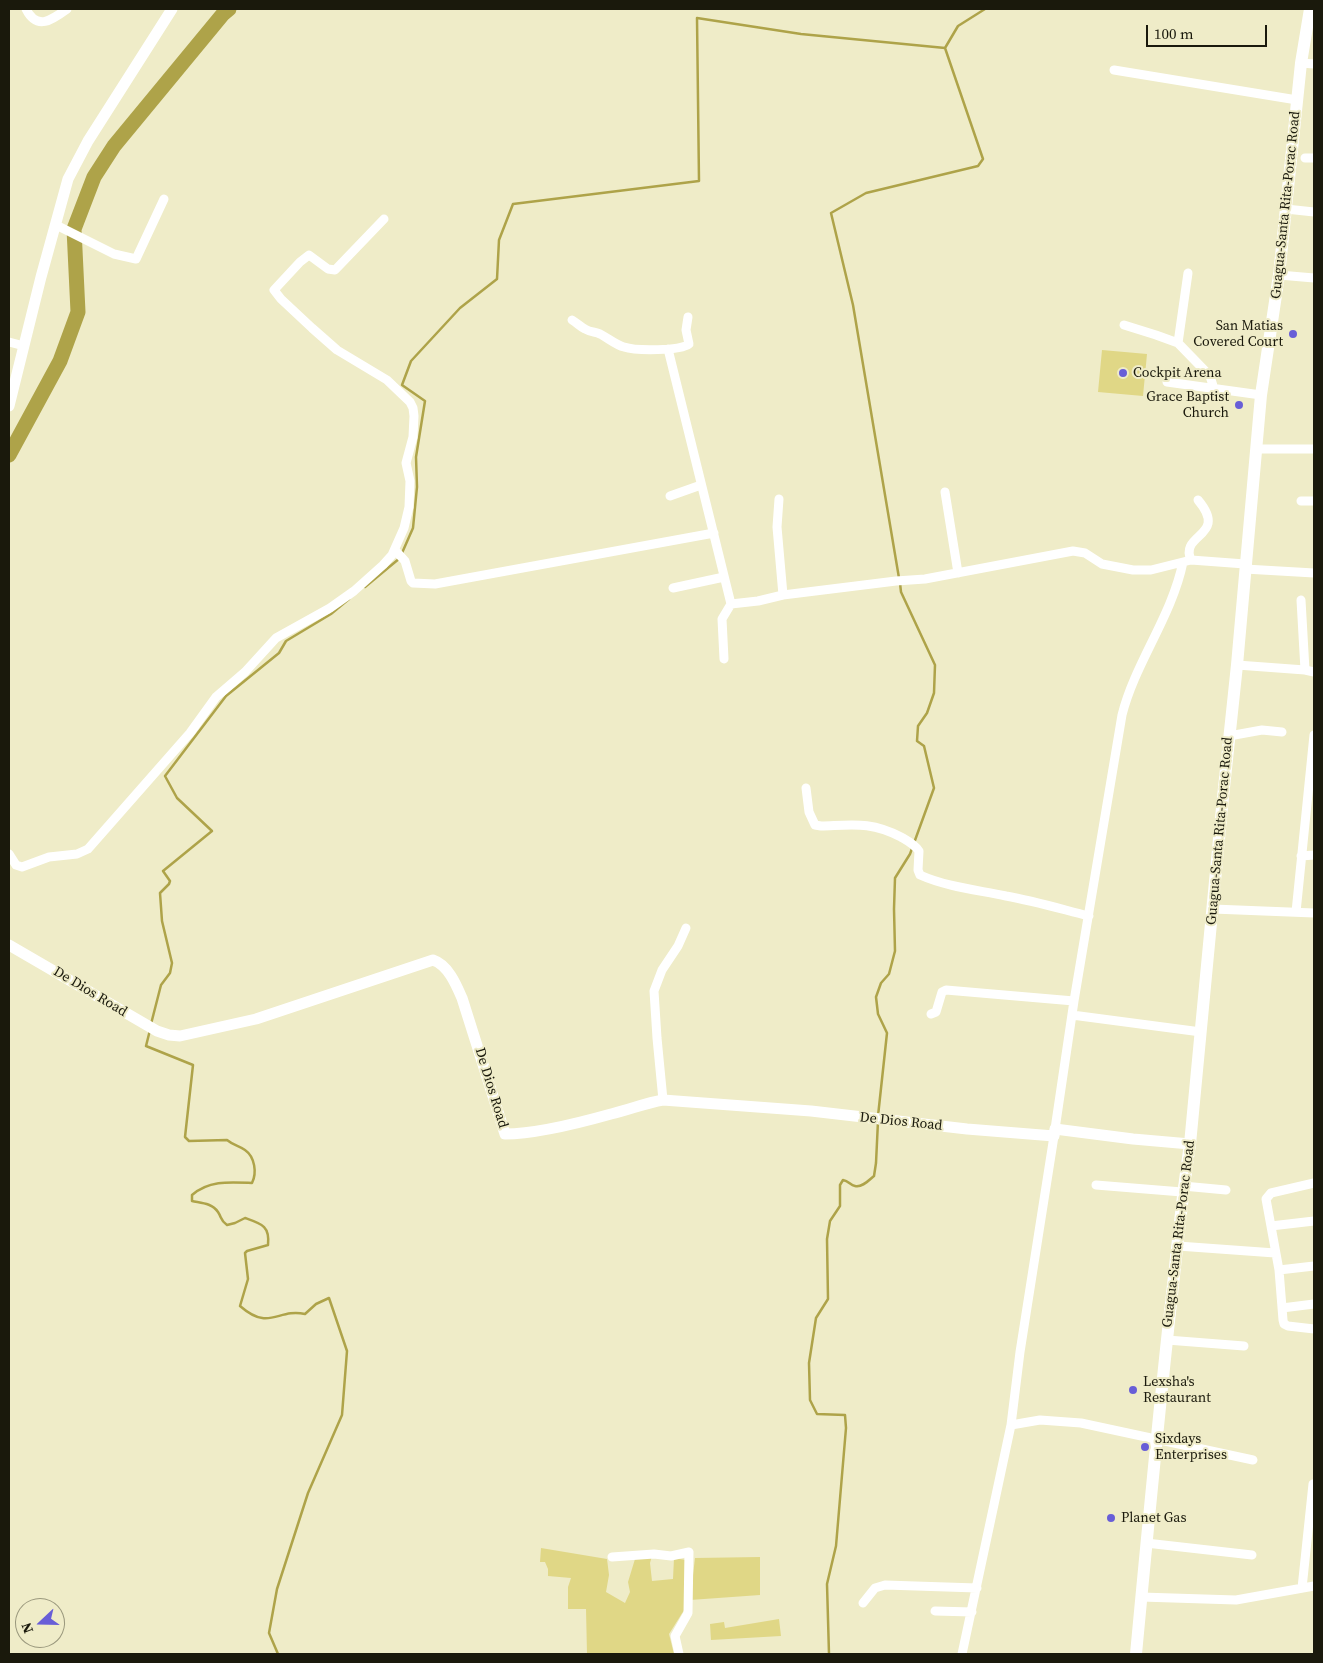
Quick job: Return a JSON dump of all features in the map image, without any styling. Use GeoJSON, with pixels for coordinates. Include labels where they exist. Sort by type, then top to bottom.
{"type":"FeatureCollection","features":[{"type":"Feature","properties":{"kind":"main road","name":"Guagua-Santa Rita-Porac Road"},"geometry":{"type":"LineString","coordinates":[[1136,1654],[1156,1439],[1183,1189],[1190,1144],[1237,665],[1261,395],[1279,275],[1301,63],[1310,9]]}},
{"type":"Feature","properties":{"kind":"street"},"geometry":{"type":"LineString","coordinates":[[26,9],[29,16],[36,21],[54,19],[67,9]]}},
{"type":"Feature","properties":{"kind":"street"},"geometry":{"type":"LineString","coordinates":[[9,406],[24,346],[59,226],[68,179],[88,141],[172,9]]}},
{"type":"Feature","properties":{"kind":"street"},"geometry":{"type":"LineString","coordinates":[[1301,63],[1314,64]]}},
{"type":"Feature","properties":{"kind":"street"},"geometry":{"type":"LineString","coordinates":[[1114,70],[1297,100]]}},
{"type":"Feature","properties":{"kind":"street"},"geometry":{"type":"LineString","coordinates":[[59,226],[114,254],[136,259],[164,199]]}},
{"type":"Feature","properties":{"kind":"street"},"geometry":{"type":"LineString","coordinates":[[1286,209],[1314,212]]}},
{"type":"Feature","properties":{"kind":"street"},"geometry":{"type":"LineString","coordinates":[[9,854],[16,865],[22,867],[49,857],[77,854],[88,849],[190,732],[210,704],[245,672],[276,638],[330,608],[354,591],[396,551],[409,507],[410,481],[406,463],[413,437],[413,408],[410,402],[388,380],[337,350],[281,299],[274,290],[309,254],[328,269],[336,270],[384,219]]}},
{"type":"Feature","properties":{"kind":"street"},"geometry":{"type":"LineString","coordinates":[[1178,343],[1188,273]]}},
{"type":"Feature","properties":{"kind":"street"},"geometry":{"type":"LineString","coordinates":[[1279,275],[1314,278]]}},
{"type":"Feature","properties":{"kind":"street"},"geometry":{"type":"LineString","coordinates":[[572,320],[587,330],[597,332],[623,347],[666,350],[682,348],[689,344],[686,330],[688,317]]}},
{"type":"Feature","properties":{"kind":"street"},"geometry":{"type":"LineString","coordinates":[[1124,326],[1178,343],[1210,376],[1214,388]]}},
{"type":"Feature","properties":{"kind":"street"},"geometry":{"type":"LineString","coordinates":[[9,342],[24,346]]}},
{"type":"Feature","properties":{"kind":"street"},"geometry":{"type":"LineString","coordinates":[[668,349],[731,604],[722,619],[724,659]]}},
{"type":"Feature","properties":{"kind":"street"},"geometry":{"type":"LineString","coordinates":[[1167,382],[1261,395]]}},
{"type":"Feature","properties":{"kind":"street"},"geometry":{"type":"LineString","coordinates":[[1256,449],[1314,449]]}},
{"type":"Feature","properties":{"kind":"street"},"geometry":{"type":"LineString","coordinates":[[670,496],[701,485]]}},
{"type":"Feature","properties":{"kind":"street"},"geometry":{"type":"LineString","coordinates":[[945,492],[958,573]]}},
{"type":"Feature","properties":{"kind":"street"},"geometry":{"type":"LineString","coordinates":[[779,499],[777,527],[783,595]]}},
{"type":"Feature","properties":{"kind":"street"},"geometry":{"type":"LineString","coordinates":[[962,1654],[1011,1425],[1020,1352],[1074,1002],[1122,715],[1127,694],[1150,648],[1187,561],[1192,541],[1205,532],[1208,515],[1198,500]]}},
{"type":"Feature","properties":{"kind":"street"},"geometry":{"type":"LineString","coordinates":[[1301,501],[1314,501]]}},
{"type":"Feature","properties":{"kind":"street"},"geometry":{"type":"LineString","coordinates":[[396,551],[406,561],[413,583],[434,584],[714,534]]}},
{"type":"Feature","properties":{"kind":"street"},"geometry":{"type":"LineString","coordinates":[[731,604],[758,602],[783,595],[958,573],[1073,551],[1085,552],[1102,564],[1133,570],[1151,570],[1187,561],[1314,573]]}},
{"type":"Feature","properties":{"kind":"street"},"geometry":{"type":"LineString","coordinates":[[673,588],[724,577]]}},
{"type":"Feature","properties":{"kind":"street"},"geometry":{"type":"LineString","coordinates":[[1237,665],[1310,671],[1301,600]]}},
{"type":"Feature","properties":{"kind":"street"},"geometry":{"type":"LineString","coordinates":[[1229,736],[1262,730],[1282,732]]}},
{"type":"Feature","properties":{"kind":"street"},"geometry":{"type":"LineString","coordinates":[[1296,912],[1301,856],[1310,807],[1314,735]]}},
{"type":"Feature","properties":{"kind":"street"},"geometry":{"type":"LineString","coordinates":[[806,788],[809,812],[815,825],[866,824],[887,830],[912,844],[919,851],[918,870],[920,875],[981,892],[1020,899],[1089,916]]}},
{"type":"Feature","properties":{"kind":"street"},"geometry":{"type":"LineString","coordinates":[[1301,856],[1314,855]]}},
{"type":"Feature","properties":{"kind":"street"},"geometry":{"type":"LineString","coordinates":[[1213,909],[1314,913]]}},
{"type":"Feature","properties":{"kind":"street"},"geometry":{"type":"LineString","coordinates":[[663,1100],[654,991],[662,970],[678,946],[686,928]]}},
{"type":"Feature","properties":{"kind":"street","name":"De Dios Road"},"geometry":{"type":"LineString","coordinates":[[9,945],[157,1031],[180,1036],[256,1019],[433,960],[439,962],[448,971],[462,998],[505,1134],[528,1134],[663,1100],[1190,1144]]}},
{"type":"Feature","properties":{"kind":"street"},"geometry":{"type":"LineString","coordinates":[[931,1014],[936,1012],[942,992],[946,990],[1074,1002]]}},
{"type":"Feature","properties":{"kind":"street"},"geometry":{"type":"LineString","coordinates":[[1072,1015],[1201,1032]]}},
{"type":"Feature","properties":{"kind":"street"},"geometry":{"type":"LineString","coordinates":[[1314,1183],[1271,1193],[1266,1199],[1279,1270],[1282,1320],[1288,1326],[1314,1329]]}},
{"type":"Feature","properties":{"kind":"street"},"geometry":{"type":"LineString","coordinates":[[1096,1185],[1226,1190]]}},
{"type":"Feature","properties":{"kind":"street"},"geometry":{"type":"LineString","coordinates":[[1271,1226],[1314,1221]]}},
{"type":"Feature","properties":{"kind":"street"},"geometry":{"type":"LineString","coordinates":[[1178,1246],[1275,1253]]}},
{"type":"Feature","properties":{"kind":"street"},"geometry":{"type":"LineString","coordinates":[[1279,1270],[1314,1266]]}},
{"type":"Feature","properties":{"kind":"street"},"geometry":{"type":"LineString","coordinates":[[1282,1308],[1314,1304]]}},
{"type":"Feature","properties":{"kind":"street"},"geometry":{"type":"LineString","coordinates":[[1167,1340],[1244,1346]]}},
{"type":"Feature","properties":{"kind":"street"},"geometry":{"type":"LineString","coordinates":[[1011,1425],[1040,1420],[1081,1423],[1254,1460]]}},
{"type":"Feature","properties":{"kind":"street"},"geometry":{"type":"LineString","coordinates":[[1302,1588],[1313,1507],[1313,1484]]}},
{"type":"Feature","properties":{"kind":"street"},"geometry":{"type":"LineString","coordinates":[[1146,1543],[1252,1555]]}},
{"type":"Feature","properties":{"kind":"street"},"geometry":{"type":"LineString","coordinates":[[612,1557],[654,1554],[671,1556],[689,1552],[688,1613],[675,1636],[679,1654]]}},
{"type":"Feature","properties":{"kind":"street"},"geometry":{"type":"LineString","coordinates":[[863,1603],[875,1588],[885,1584],[977,1588]]}},
{"type":"Feature","properties":{"kind":"street"},"geometry":{"type":"LineString","coordinates":[[1141,1597],[1236,1600],[1314,1586]]}},
{"type":"Feature","properties":{"kind":"street"},"geometry":{"type":"LineString","coordinates":[[935,1611],[972,1612]]}},
{"type":"Feature","properties":{"kind":"shaded area","name":"Cockpit Arena"},"geometry":{"type":"Polygon","coordinates":[[[1102,350],[1147,354],[1143,396],[1098,392],[1102,350]]]}},
{"type":"Feature","properties":{"kind":"shaded area"},"geometry":{"type":"Polygon","coordinates":[[[541,1548],[607,1559],[609,1575],[606,1592],[625,1603],[630,1592],[628,1582],[635,1559],[652,1556],[650,1563],[652,1581],[673,1579],[674,1558],[686,1560],[686,1607],[669,1634],[674,1654],[587,1654],[586,1609],[568,1609],[568,1587],[571,1578],[548,1576],[545,1562],[540,1562],[541,1548]]]}},
{"type":"Feature","properties":{"kind":"shaded area"},"geometry":{"type":"Polygon","coordinates":[[[760,1557],[760,1595],[690,1600],[695,1558],[760,1557]]]}},
{"type":"Feature","properties":{"kind":"shaded area"},"geometry":{"type":"Polygon","coordinates":[[[779,1619],[781,1636],[711,1640],[710,1624],[724,1622],[725,1628],[779,1619]]]}},
{"type":"Feature","properties":{"kind":"waterway"},"geometry":{"type":"LineString","coordinates":[[9,455],[60,361],[78,312],[74,229],[94,177],[114,146],[229,9]]}},
{"type":"Feature","properties":{"kind":"waterway"},"geometry":{"type":"LineString","coordinates":[[899,578],[853,305],[831,213],[866,193],[978,166],[983,159],[945,48],[958,26],[985,9]]}},
{"type":"Feature","properties":{"kind":"waterway"},"geometry":{"type":"LineString","coordinates":[[402,553],[413,528],[417,487],[416,457],[425,401],[402,385],[411,361],[460,308],[497,279],[499,240],[513,204],[699,181],[697,18],[801,34],[945,48]]}},
{"type":"Feature","properties":{"kind":"waterway"},"geometry":{"type":"LineString","coordinates":[[365,587],[400,558]]}},
{"type":"Feature","properties":{"kind":"waterway"},"geometry":{"type":"LineString","coordinates":[[878,1116],[887,1033],[878,1014],[876,997],[881,983],[889,974],[895,951],[895,878],[910,854],[934,788],[924,746],[917,741],[918,726],[927,713],[934,693],[935,665],[901,592],[900,583]]}},
{"type":"Feature","properties":{"kind":"waterway"},"geometry":{"type":"LineString","coordinates":[[151,1024],[161,985],[170,973],[172,963],[162,921],[160,893],[170,881],[163,871],[212,831],[177,798],[165,776],[226,696],[279,653],[286,641],[331,614],[349,599]]}},
{"type":"Feature","properties":{"kind":"waterway"},"geometry":{"type":"LineString","coordinates":[[150,1030],[146,1046],[193,1065],[185,1137],[189,1141],[227,1140],[245,1150],[253,1161],[255,1170],[252,1183],[228,1182],[213,1184],[192,1195],[192,1201],[206,1204],[216,1209],[227,1225],[245,1218],[260,1224],[268,1234],[268,1245],[245,1253],[248,1279],[240,1306],[250,1314],[273,1318],[287,1314],[305,1314],[316,1304],[329,1298],[347,1351],[342,1415],[308,1493],[277,1589],[269,1633],[278,1654]]}},
{"type":"Feature","properties":{"kind":"waterway"},"geometry":{"type":"LineString","coordinates":[[829,1654],[827,1584],[836,1546],[846,1428],[845,1415],[817,1414],[810,1400],[809,1363],[816,1318],[828,1299],[827,1239],[830,1221],[840,1206],[840,1185],[843,1180],[860,1186],[874,1176],[878,1121]]}},
{"type":"Feature","properties":{"kind":"place","name":"San Matias Covered Court"},"geometry":{"type":"Point","coordinates":[1293,334]}},
{"type":"Feature","properties":{"kind":"place","name":"Cockpit Arena"},"geometry":{"type":"Point","coordinates":[1123,373]}},
{"type":"Feature","properties":{"kind":"place","name":"Grace Baptist Church"},"geometry":{"type":"Point","coordinates":[1239,405]}},
{"type":"Feature","properties":{"kind":"place","name":"Lexsha's Restaurant"},"geometry":{"type":"Point","coordinates":[1133,1390]}},
{"type":"Feature","properties":{"kind":"place","name":"Sixdays Enterprises"},"geometry":{"type":"Point","coordinates":[1145,1447]}},
{"type":"Feature","properties":{"kind":"place","name":"Planet Gas"},"geometry":{"type":"Point","coordinates":[1111,1518]}}]}
